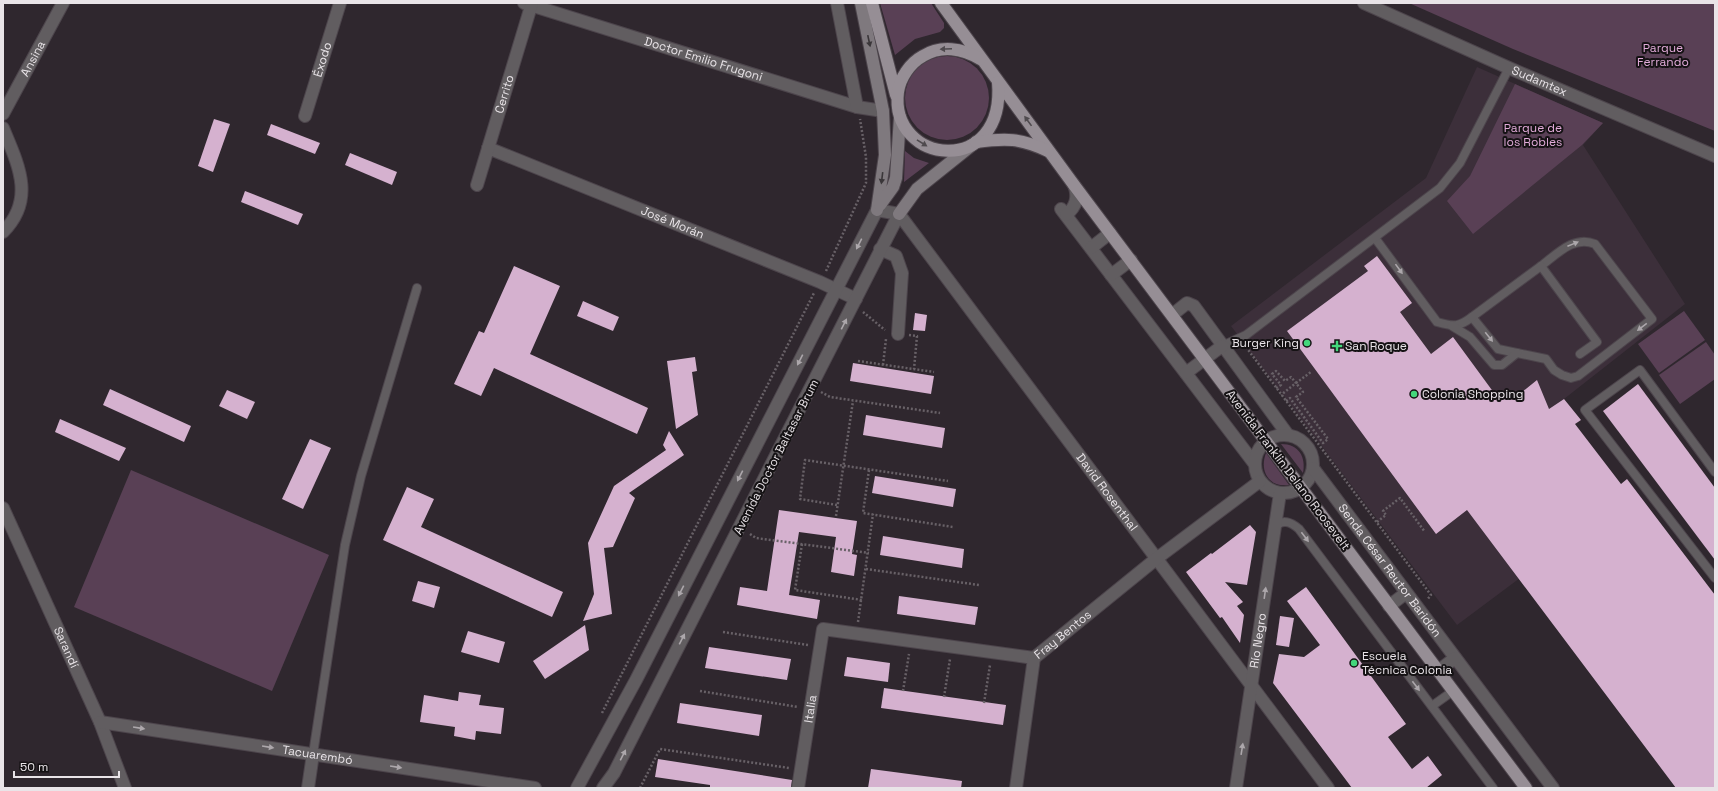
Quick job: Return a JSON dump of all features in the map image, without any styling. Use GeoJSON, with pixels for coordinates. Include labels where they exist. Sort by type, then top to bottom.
{"type":"FeatureCollection","features":[{"type":"Feature","properties":{"kind":"main road"},"geometry":{"type":"LineString","coordinates":[[872,3],[900,117],[909,132],[927,146],[950,151],[974,144],[985,135],[995,120],[999,103],[998,82]]}},
{"type":"Feature","properties":{"kind":"main road","name":"Avenida Franklin Delano Roosevelt"},"geometry":{"type":"LineString","coordinates":[[941,3],[1074,185],[1390,606],[1523,787]]}},
{"type":"Feature","properties":{"kind":"main road"},"geometry":{"type":"LineString","coordinates":[[897,100],[898,88],[905,72],[917,60],[927,54],[938,50],[955,49],[971,54],[983,61]]}},
{"type":"Feature","properties":{"kind":"main road","name":"Avenida Franklin Delano Roosevelt"},"geometry":{"type":"LineString","coordinates":[[974,144],[996,139],[1015,139],[1033,144],[1051,153]]}},
{"type":"Feature","properties":{"kind":"street","name":"Ansina"},"geometry":{"type":"LineString","coordinates":[[3,114],[63,3]]}},
{"type":"Feature","properties":{"kind":"street","name":"Éxodo"},"geometry":{"type":"LineString","coordinates":[[305,116],[340,3]]}},
{"type":"Feature","properties":{"kind":"street"},"geometry":{"type":"LineString","coordinates":[[837,3],[857,107]]}},
{"type":"Feature","properties":{"kind":"street","name":"Avenida Doctor Baltasar Brum"},"geometry":{"type":"LineString","coordinates":[[861,3],[883,111],[885,155],[877,210]]}},
{"type":"Feature","properties":{"kind":"street","name":"Sudamtex"},"geometry":{"type":"LineString","coordinates":[[1364,3],[1509,68],[1715,156]]}},
{"type":"Feature","properties":{"kind":"street","name":"Doctor Emilio Frugoni"},"geometry":{"type":"LineString","coordinates":[[529,4],[857,107],[883,111]]}},
{"type":"Feature","properties":{"kind":"street","name":"Cerrito"},"geometry":{"type":"LineString","coordinates":[[476,184],[488,148],[529,4]]}},
{"type":"Feature","properties":{"kind":"street","name":"Avenida Doctor Baltasar Brum"},"geometry":{"type":"LineString","coordinates":[[577,788],[636,680],[877,210],[893,187],[896,178],[900,117]]}},
{"type":"Feature","properties":{"kind":"street"},"geometry":{"type":"LineString","coordinates":[[3,128],[18,163],[22,192],[19,208],[13,220],[3,232]]}},
{"type":"Feature","properties":{"kind":"street","name":"Avenida Doctor Baltasar Brum"},"geometry":{"type":"LineString","coordinates":[[603,788],[614,773],[899,214],[916,189],[974,144]]}},
{"type":"Feature","properties":{"kind":"street","name":"José Morán"},"geometry":{"type":"LineString","coordinates":[[488,148],[820,282],[856,299]]}},
{"type":"Feature","properties":{"kind":"street","name":"Avenida Franklin Delano Roosevelt"},"geometry":{"type":"LineString","coordinates":[[1074,185],[1076,190],[1076,202],[1071,212],[1064,212],[1254,463],[1260,481]]}},
{"type":"Feature","properties":{"kind":"street"},"geometry":{"type":"LineString","coordinates":[[877,210],[899,214]]}},
{"type":"Feature","properties":{"kind":"street","name":"David Rosenthal"},"geometry":{"type":"LineString","coordinates":[[899,214],[1328,788]]}},
{"type":"Feature","properties":{"kind":"street"},"geometry":{"type":"LineString","coordinates":[[1091,248],[1110,233]]}},
{"type":"Feature","properties":{"kind":"street"},"geometry":{"type":"LineString","coordinates":[[880,249],[896,256],[902,273],[893,333]]}},
{"type":"Feature","properties":{"kind":"street"},"geometry":{"type":"LineString","coordinates":[[1111,275],[1131,260]]}},
{"type":"Feature","properties":{"kind":"street"},"geometry":{"type":"LineString","coordinates":[[1172,314],[1187,303],[1194,306],[1288,435]]}},
{"type":"Feature","properties":{"kind":"street"},"geometry":{"type":"LineString","coordinates":[[1186,373],[1222,346]]}},
{"type":"Feature","properties":{"kind":"street"},"geometry":{"type":"LineString","coordinates":[[1254,463],[1258,450],[1266,440],[1276,435],[1288,435],[1300,439],[1307,446],[1312,456],[1313,468],[1310,476],[1301,488],[1289,493],[1280,493],[1267,488],[1260,481]]}},
{"type":"Feature","properties":{"kind":"street","name":"Senda César Reutor Baridón"},"geometry":{"type":"LineString","coordinates":[[1313,468],[1553,788]]}},
{"type":"Feature","properties":{"kind":"street","name":"Fray Bentos"},"geometry":{"type":"LineString","coordinates":[[823,629],[1034,658],[1156,558],[1260,481]]}},
{"type":"Feature","properties":{"kind":"street","name":"Río Negro"},"geometry":{"type":"LineString","coordinates":[[1236,788],[1280,493]]}},
{"type":"Feature","properties":{"kind":"street","name":"Sarandí"},"geometry":{"type":"LineString","coordinates":[[3,508],[100,722],[125,788]]}},
{"type":"Feature","properties":{"kind":"street"},"geometry":{"type":"LineString","coordinates":[[1390,606],[1406,593]]}},
{"type":"Feature","properties":{"kind":"street","name":"Italia"},"geometry":{"type":"LineString","coordinates":[[798,788],[823,629]]}},
{"type":"Feature","properties":{"kind":"street"},"geometry":{"type":"LineString","coordinates":[[1016,788],[1034,658]]}},
{"type":"Feature","properties":{"kind":"street"},"geometry":{"type":"LineString","coordinates":[[1438,671],[1455,658]]}},
{"type":"Feature","properties":{"kind":"street","name":"Tacuarembó"},"geometry":{"type":"LineString","coordinates":[[100,722],[535,788]]}},
{"type":"Feature","properties":{"kind":"street"},"geometry":{"type":"LineString","coordinates":[[308,788],[313,754]]}},
{"type":"Feature","properties":{"kind":"lane"},"geometry":{"type":"LineString","coordinates":[[1222,346],[1246,335],[1440,188],[1460,163],[1509,68]]}},
{"type":"Feature","properties":{"kind":"lane"},"geometry":{"type":"LineString","coordinates":[[1375,238],[1438,322],[1452,326],[1470,337],[1494,365],[1502,365],[1517,353]]}},
{"type":"Feature","properties":{"kind":"lane"},"geometry":{"type":"LineString","coordinates":[[1452,326],[1461,325],[1573,243],[1582,241],[1595,244],[1652,319],[1578,376],[1571,378],[1554,370],[1546,359],[1498,349],[1472,317]]}},
{"type":"Feature","properties":{"kind":"lane"},"geometry":{"type":"LineString","coordinates":[[1541,266],[1597,342],[1580,354]]}},
{"type":"Feature","properties":{"kind":"lane"},"geometry":{"type":"LineString","coordinates":[[313,754],[345,545],[361,476],[417,288]]}},
{"type":"Feature","properties":{"kind":"lane"},"geometry":{"type":"LineString","coordinates":[[1715,472],[1640,370],[1585,410],[1715,578]]}},
{"type":"Feature","properties":{"kind":"lane"},"geometry":{"type":"LineString","coordinates":[[1274,528],[1277,524],[1284,521],[1295,524],[1493,788]]}},
{"type":"Feature","properties":{"kind":"lane"},"geometry":{"type":"LineString","coordinates":[[1432,706],[1453,691]]}},
{"type":"Feature","properties":{"kind":"path"},"geometry":{"type":"LineString","coordinates":[[599,718],[820,282],[866,183],[866,157],[857,107]]}},
{"type":"Feature","properties":{"kind":"path"},"geometry":{"type":"LineString","coordinates":[[856,299],[863,313],[893,333]]}},
{"type":"Feature","properties":{"kind":"path"},"geometry":{"type":"LineString","coordinates":[[1248,350],[1431,595],[1420,610]]}},
{"type":"Feature","properties":{"kind":"path"},"geometry":{"type":"LineString","coordinates":[[858,361],[934,372]]}},
{"type":"Feature","properties":{"kind":"path"},"geometry":{"type":"LineString","coordinates":[[1276,388],[1281,385],[1272,374],[1276,371],[1285,381],[1291,377],[1302,392],[1296,397],[1328,439],[1323,443],[1290,398],[1286,401]]}},
{"type":"Feature","properties":{"kind":"path"},"geometry":{"type":"LineString","coordinates":[[1282,395],[1311,372]]}},
{"type":"Feature","properties":{"kind":"path"},"geometry":{"type":"LineString","coordinates":[[812,387],[830,397],[940,413]]}},
{"type":"Feature","properties":{"kind":"path"},"geometry":{"type":"LineString","coordinates":[[836,516],[853,400]]}},
{"type":"Feature","properties":{"kind":"path"},"geometry":{"type":"LineString","coordinates":[[837,505],[800,499],[805,460],[948,481]]}},
{"type":"Feature","properties":{"kind":"path"},"geometry":{"type":"LineString","coordinates":[[869,470],[863,513],[953,527]]}},
{"type":"Feature","properties":{"kind":"path"},"geometry":{"type":"LineString","coordinates":[[1377,522],[1386,515],[1383,511],[1400,498],[1426,532]]}},
{"type":"Feature","properties":{"kind":"path"},"geometry":{"type":"LineString","coordinates":[[856,634],[869,553],[873,514]]}},
{"type":"Feature","properties":{"kind":"path"},"geometry":{"type":"LineString","coordinates":[[740,527],[756,538],[869,553]]}},
{"type":"Feature","properties":{"kind":"path"},"geometry":{"type":"LineString","coordinates":[[802,544],[796,590],[862,600]]}},
{"type":"Feature","properties":{"kind":"path"},"geometry":{"type":"LineString","coordinates":[[866,569],[979,585]]}},
{"type":"Feature","properties":{"kind":"path"},"geometry":{"type":"LineString","coordinates":[[723,632],[820,647]]}},
{"type":"Feature","properties":{"kind":"path"},"geometry":{"type":"LineString","coordinates":[[903,691],[911,641]]}},
{"type":"Feature","properties":{"kind":"path"},"geometry":{"type":"LineString","coordinates":[[944,697],[953,647]]}},
{"type":"Feature","properties":{"kind":"path"},"geometry":{"type":"LineString","coordinates":[[984,702],[992,652]]}},
{"type":"Feature","properties":{"kind":"path"},"geometry":{"type":"LineString","coordinates":[[700,691],[810,710]]}},
{"type":"Feature","properties":{"kind":"path"},"geometry":{"type":"LineString","coordinates":[[640,788],[660,749],[801,770]]}},
{"type":"Feature","properties":{"kind":"shaded area","name":"Colonia Shopping"},"geometry":{"type":"Polygon","coordinates":[[[1477,67],[1603,123],[1583,145],[1685,304],[1564,399],[1447,483],[1520,578],[1457,625],[1231,326],[1426,178],[1477,67]]]}},
{"type":"Feature","properties":{"kind":"green space"},"geometry":{"type":"Polygon","coordinates":[[[880,3],[931,3],[944,23],[944,28],[940,32],[915,39],[895,55],[880,3]]]}},
{"type":"Feature","properties":{"kind":"green space","name":"Parque Ferrando"},"geometry":{"type":"Polygon","coordinates":[[[1409,3],[1715,3],[1715,131],[1513,49],[1409,3]]]}},
{"type":"Feature","properties":{"kind":"green space"},"geometry":{"type":"Polygon","coordinates":[[[947,56],[963,59],[977,68],[986,82],[989,98],[986,114],[977,128],[963,137],[947,140],[931,137],[917,128],[908,114],[905,98],[908,82],[917,68],[931,59],[947,56]]]}},
{"type":"Feature","properties":{"kind":"green space","name":"Parque de los Robles"},"geometry":{"type":"Polygon","coordinates":[[[1515,84],[1603,123],[1582,145],[1473,234],[1447,201],[1470,176],[1515,84]]]}},
{"type":"Feature","properties":{"kind":"green space"},"geometry":{"type":"Polygon","coordinates":[[[905,151],[914,158],[929,163],[904,182],[905,151]]]}},
{"type":"Feature","properties":{"kind":"green space"},"geometry":{"type":"Polygon","coordinates":[[[1684,311],[1705,340],[1659,373],[1638,344],[1684,311]]]}},
{"type":"Feature","properties":{"kind":"green space"},"geometry":{"type":"Polygon","coordinates":[[[1706,342],[1715,355],[1715,379],[1680,404],[1659,375],[1706,342]]]}},
{"type":"Feature","properties":{"kind":"green space"},"geometry":{"type":"Polygon","coordinates":[[[1281,444],[1292,446],[1300,452],[1304,467],[1303,473],[1281,444]]]}},
{"type":"Feature","properties":{"kind":"green space"},"geometry":{"type":"Polygon","coordinates":[[[1266,453],[1289,485],[1276,484],[1267,477],[1264,466],[1266,453]]]}},
{"type":"Feature","properties":{"kind":"green space"},"geometry":{"type":"Polygon","coordinates":[[[131,470],[329,555],[272,691],[74,607],[131,470]]]}},
{"type":"Feature","properties":{"kind":"building"},"geometry":{"type":"Polygon","coordinates":[[[214,119],[230,124],[213,172],[198,166],[214,119]]]}},
{"type":"Feature","properties":{"kind":"building"},"geometry":{"type":"Polygon","coordinates":[[[271,124],[320,143],[315,154],[267,135],[271,124]]]}},
{"type":"Feature","properties":{"kind":"building"},"geometry":{"type":"Polygon","coordinates":[[[350,153],[397,172],[392,185],[345,165],[350,153]]]}},
{"type":"Feature","properties":{"kind":"building"},"geometry":{"type":"Polygon","coordinates":[[[245,191],[303,214],[298,225],[241,202],[245,191]]]}},
{"type":"Feature","properties":{"kind":"building"},"geometry":{"type":"Polygon","coordinates":[[[1377,256],[1412,303],[1400,312],[1431,354],[1453,337],[1497,397],[1505,390],[1512,400],[1537,380],[1549,409],[1564,399],[1581,420],[1575,424],[1621,484],[1627,479],[1715,595],[1715,788],[1676,788],[1467,510],[1436,534],[1287,331],[1368,271],[1364,266],[1377,256]]]}},
{"type":"Feature","properties":{"kind":"building"},"geometry":{"type":"Polygon","coordinates":[[[514,266],[560,286],[530,354],[648,408],[637,434],[494,368],[481,396],[454,384],[479,331],[484,333],[514,266]]]}},
{"type":"Feature","properties":{"kind":"building"},"geometry":{"type":"Polygon","coordinates":[[[583,301],[619,317],[613,331],[577,316],[583,301]]]}},
{"type":"Feature","properties":{"kind":"building"},"geometry":{"type":"Polygon","coordinates":[[[915,313],[927,315],[925,331],[913,330],[915,313]]]}},
{"type":"Feature","properties":{"kind":"building"},"geometry":{"type":"Polygon","coordinates":[[[695,357],[697,371],[692,372],[698,415],[676,429],[667,361],[695,357]]]}},
{"type":"Feature","properties":{"kind":"building"},"geometry":{"type":"Polygon","coordinates":[[[853,363],[934,376],[931,394],[850,381],[853,363]]]}},
{"type":"Feature","properties":{"kind":"building"},"geometry":{"type":"Polygon","coordinates":[[[1638,384],[1715,488],[1715,560],[1603,411],[1638,384]]]}},
{"type":"Feature","properties":{"kind":"building"},"geometry":{"type":"Polygon","coordinates":[[[110,389],[191,426],[184,442],[103,405],[110,389]]]}},
{"type":"Feature","properties":{"kind":"building"},"geometry":{"type":"Polygon","coordinates":[[[227,390],[255,402],[247,419],[219,406],[227,390]]]}},
{"type":"Feature","properties":{"kind":"building"},"geometry":{"type":"Polygon","coordinates":[[[866,415],[945,428],[942,448],[863,435],[866,415]]]}},
{"type":"Feature","properties":{"kind":"building"},"geometry":{"type":"Polygon","coordinates":[[[60,419],[126,448],[119,461],[55,432],[60,419]]]}},
{"type":"Feature","properties":{"kind":"building"},"geometry":{"type":"Polygon","coordinates":[[[669,431],[684,455],[629,493],[635,498],[613,547],[604,548],[612,614],[583,621],[594,594],[588,543],[614,486],[666,450],[663,445],[669,431]]]}},
{"type":"Feature","properties":{"kind":"building"},"geometry":{"type":"Polygon","coordinates":[[[310,439],[331,448],[303,509],[282,499],[310,439]]]}},
{"type":"Feature","properties":{"kind":"building"},"geometry":{"type":"Polygon","coordinates":[[[875,476],[956,489],[953,507],[872,493],[875,476]]]}},
{"type":"Feature","properties":{"kind":"building"},"geometry":{"type":"Polygon","coordinates":[[[407,487],[434,499],[421,527],[563,592],[552,617],[383,540],[407,487]]]}},
{"type":"Feature","properties":{"kind":"building"},"geometry":{"type":"Polygon","coordinates":[[[779,510],[857,521],[852,554],[857,555],[854,576],[831,572],[836,537],[799,532],[789,595],[820,600],[817,619],[737,605],[740,587],[767,591],[779,510]]]}},
{"type":"Feature","properties":{"kind":"building"},"geometry":{"type":"Polygon","coordinates":[[[1250,525],[1256,532],[1247,585],[1225,582],[1243,602],[1237,606],[1244,615],[1240,643],[1222,617],[1220,618],[1186,572],[1250,525]]]}},
{"type":"Feature","properties":{"kind":"building"},"geometry":{"type":"Polygon","coordinates":[[[883,536],[964,549],[962,568],[880,555],[883,536]]]}},
{"type":"Feature","properties":{"kind":"building"},"geometry":{"type":"Polygon","coordinates":[[[418,581],[440,587],[434,608],[412,601],[418,581]]]}},
{"type":"Feature","properties":{"kind":"building"},"geometry":{"type":"Polygon","coordinates":[[[1306,587],[1406,724],[1388,737],[1412,769],[1428,756],[1442,775],[1426,788],[1352,788],[1273,683],[1279,654],[1304,657],[1320,645],[1287,601],[1306,587]]]}},
{"type":"Feature","properties":{"kind":"building"},"geometry":{"type":"Polygon","coordinates":[[[899,596],[978,607],[975,625],[897,614],[899,596]]]}},
{"type":"Feature","properties":{"kind":"building"},"geometry":{"type":"Polygon","coordinates":[[[1280,616],[1294,618],[1289,647],[1276,645],[1280,616]]]}},
{"type":"Feature","properties":{"kind":"building"},"geometry":{"type":"Polygon","coordinates":[[[585,625],[589,650],[545,679],[533,661],[585,625]]]}},
{"type":"Feature","properties":{"kind":"building"},"geometry":{"type":"Polygon","coordinates":[[[468,631],[505,642],[499,663],[461,652],[468,631]]]}},
{"type":"Feature","properties":{"kind":"building"},"geometry":{"type":"Polygon","coordinates":[[[709,647],[791,659],[787,680],[705,668],[709,647]]]}},
{"type":"Feature","properties":{"kind":"building"},"geometry":{"type":"Polygon","coordinates":[[[847,657],[890,663],[888,682],[844,676],[847,657]]]}},
{"type":"Feature","properties":{"kind":"building"},"geometry":{"type":"Polygon","coordinates":[[[884,688],[1006,705],[1003,725],[881,708],[884,688]]]}},
{"type":"Feature","properties":{"kind":"building"},"geometry":{"type":"Polygon","coordinates":[[[459,692],[481,695],[479,705],[504,708],[501,734],[476,731],[475,740],[454,736],[455,727],[420,722],[424,695],[458,701],[459,692]]]}},
{"type":"Feature","properties":{"kind":"building"},"geometry":{"type":"Polygon","coordinates":[[[680,703],[762,715],[759,736],[677,723],[680,703]]]}},
{"type":"Feature","properties":{"kind":"building"},"geometry":{"type":"Polygon","coordinates":[[[658,759],[792,780],[791,788],[710,788],[710,785],[655,777],[658,759]]]}},
{"type":"Feature","properties":{"kind":"building"},"geometry":{"type":"Polygon","coordinates":[[[871,769],[962,781],[961,788],[868,788],[871,769]]]}},
{"type":"Feature","properties":{"kind":"place","name":"Burger King"},"geometry":{"type":"Point","coordinates":[1307,343]}},
{"type":"Feature","properties":{"kind":"place","name":"San Roque"},"geometry":{"type":"Point","coordinates":[1337,346]}},
{"type":"Feature","properties":{"kind":"place","name":"Colonia Shopping"},"geometry":{"type":"Point","coordinates":[1414,394]}},
{"type":"Feature","properties":{"kind":"place","name":"Escuela Técnica Colonia"},"geometry":{"type":"Point","coordinates":[1354,663]}}]}
